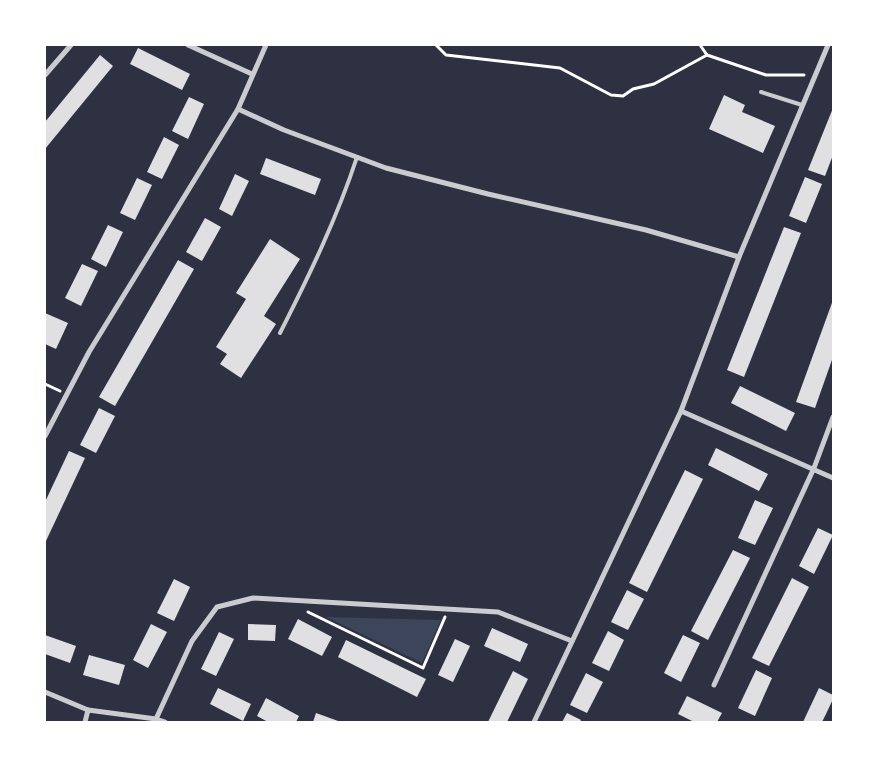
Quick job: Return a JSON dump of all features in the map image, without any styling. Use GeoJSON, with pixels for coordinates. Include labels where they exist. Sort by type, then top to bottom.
{"type":"FeatureCollection","features":[{"type":"Feature","properties":{"kind":"street"},"geometry":{"type":"LineString","coordinates":[[45,76],[71,45]]}},
{"type":"Feature","properties":{"kind":"street"},"geometry":{"type":"LineString","coordinates":[[188,45],[252,74]]}},
{"type":"Feature","properties":{"kind":"street"},"geometry":{"type":"LineString","coordinates":[[45,436],[94,344],[238,109],[266,45]]}},
{"type":"Feature","properties":{"kind":"street"},"geometry":{"type":"LineString","coordinates":[[534,722],[681,411],[739,257],[828,45]]}},
{"type":"Feature","properties":{"kind":"street"},"geometry":{"type":"LineString","coordinates":[[238,109],[284,130],[386,168],[488,194],[646,230],[739,257]]}},
{"type":"Feature","properties":{"kind":"street"},"geometry":{"type":"LineString","coordinates":[[681,411],[833,478]]}},
{"type":"Feature","properties":{"kind":"street"},"geometry":{"type":"LineString","coordinates":[[714,685],[814,468],[833,418]]}},
{"type":"Feature","properties":{"kind":"street"},"geometry":{"type":"LineString","coordinates":[[156,719],[192,642],[217,607],[253,598],[498,612],[572,641]]}},
{"type":"Feature","properties":{"kind":"street"},"geometry":{"type":"LineString","coordinates":[[45,692],[88,710],[156,719],[165,722]]}},
{"type":"Feature","properties":{"kind":"street"},"geometry":{"type":"LineString","coordinates":[[85,722],[88,710]]}},
{"type":"Feature","properties":{"kind":"lane"},"geometry":{"type":"LineString","coordinates":[[760,92],[802,106]]}},
{"type":"Feature","properties":{"kind":"lane"},"geometry":{"type":"LineString","coordinates":[[280,333],[309,276],[357,157]]}},
{"type":"Feature","properties":{"kind":"path"},"geometry":{"type":"LineString","coordinates":[[436,45],[446,54],[560,68],[611,95],[623,96],[633,89],[654,84],[706,56]]}},
{"type":"Feature","properties":{"kind":"path"},"geometry":{"type":"LineString","coordinates":[[700,45],[706,56],[766,75],[815,75]]}},
{"type":"Feature","properties":{"kind":"path"},"geometry":{"type":"LineString","coordinates":[[45,384],[67,394]]}},
{"type":"Feature","properties":{"kind":"path"},"geometry":{"type":"LineString","coordinates":[[302,609],[423,668],[449,609]]}},
{"type":"Feature","properties":{"kind":"shaded area"},"geometry":{"type":"Polygon","coordinates":[[[326,617],[441,620],[422,663],[326,617]]]}},
{"type":"Feature","properties":{"kind":"building"},"geometry":{"type":"Polygon","coordinates":[[[138,48],[190,74],[182,90],[130,64],[138,48]]]}},
{"type":"Feature","properties":{"kind":"building"},"geometry":{"type":"Polygon","coordinates":[[[100,55],[113,66],[45,149],[45,122],[100,55]]]}},
{"type":"Feature","properties":{"kind":"building"},"geometry":{"type":"Polygon","coordinates":[[[724,95],[745,105],[742,112],[775,126],[763,153],[709,129],[724,95]]]}},
{"type":"Feature","properties":{"kind":"building"},"geometry":{"type":"Polygon","coordinates":[[[189,97],[204,104],[188,139],[172,131],[189,97]]]}},
{"type":"Feature","properties":{"kind":"building"},"geometry":{"type":"Polygon","coordinates":[[[833,108],[833,155],[825,176],[808,170],[833,108]]]}},
{"type":"Feature","properties":{"kind":"building"},"geometry":{"type":"Polygon","coordinates":[[[164,137],[179,145],[162,179],[147,172],[164,137]]]}},
{"type":"Feature","properties":{"kind":"building"},"geometry":{"type":"Polygon","coordinates":[[[266,158],[321,179],[315,195],[260,174],[266,158]]]}},
{"type":"Feature","properties":{"kind":"building"},"geometry":{"type":"Polygon","coordinates":[[[235,174],[249,181],[232,216],[219,209],[235,174]]]}},
{"type":"Feature","properties":{"kind":"building"},"geometry":{"type":"Polygon","coordinates":[[[805,177],[822,184],[806,223],[789,216],[805,177]]]}},
{"type":"Feature","properties":{"kind":"building"},"geometry":{"type":"Polygon","coordinates":[[[137,178],[152,185],[135,220],[120,213],[137,178]]]}},
{"type":"Feature","properties":{"kind":"building"},"geometry":{"type":"Polygon","coordinates":[[[205,218],[221,227],[202,261],[186,252],[205,218]]]}},
{"type":"Feature","properties":{"kind":"building"},"geometry":{"type":"Polygon","coordinates":[[[108,225],[123,232],[106,267],[91,259],[108,225]]]}},
{"type":"Feature","properties":{"kind":"building"},"geometry":{"type":"Polygon","coordinates":[[[784,227],[801,233],[744,377],[727,370],[784,227]]]}},
{"type":"Feature","properties":{"kind":"building"},"geometry":{"type":"Polygon","coordinates":[[[270,239],[300,259],[264,316],[276,324],[241,378],[220,364],[227,354],[216,347],[246,299],[236,293],[270,239]]]}},
{"type":"Feature","properties":{"kind":"building"},"geometry":{"type":"Polygon","coordinates":[[[178,260],[194,269],[115,406],[99,397],[178,260]]]}},
{"type":"Feature","properties":{"kind":"building"},"geometry":{"type":"Polygon","coordinates":[[[82,264],[98,271],[81,306],[65,298],[82,264]]]}},
{"type":"Feature","properties":{"kind":"building"},"geometry":{"type":"Polygon","coordinates":[[[833,300],[833,357],[815,408],[796,402],[833,300]]]}},
{"type":"Feature","properties":{"kind":"building"},"geometry":{"type":"Polygon","coordinates":[[[45,313],[68,323],[56,349],[45,344],[45,313]]]}},
{"type":"Feature","properties":{"kind":"building"},"geometry":{"type":"Polygon","coordinates":[[[740,386],[795,413],[786,431],[731,403],[740,386]]]}},
{"type":"Feature","properties":{"kind":"building"},"geometry":{"type":"Polygon","coordinates":[[[99,408],[115,416],[96,453],[80,445],[99,408]]]}},
{"type":"Feature","properties":{"kind":"building"},"geometry":{"type":"Polygon","coordinates":[[[716,448],[768,474],[759,491],[708,465],[716,448]]]}},
{"type":"Feature","properties":{"kind":"building"},"geometry":{"type":"Polygon","coordinates":[[[69,451],[85,458],[45,543],[45,502],[69,451]]]}},
{"type":"Feature","properties":{"kind":"building"},"geometry":{"type":"Polygon","coordinates":[[[685,470],[703,479],[647,592],[629,583],[685,470]]]}},
{"type":"Feature","properties":{"kind":"building"},"geometry":{"type":"Polygon","coordinates":[[[755,500],[773,508],[755,545],[738,538],[755,500]]]}},
{"type":"Feature","properties":{"kind":"building"},"geometry":{"type":"Polygon","coordinates":[[[818,528],[833,535],[814,574],[799,566],[818,528]]]}},
{"type":"Feature","properties":{"kind":"building"},"geometry":{"type":"Polygon","coordinates":[[[733,550],[750,558],[708,640],[691,631],[733,550]]]}},
{"type":"Feature","properties":{"kind":"building"},"geometry":{"type":"Polygon","coordinates":[[[792,578],[809,587],[769,666],[752,658],[792,578]]]}},
{"type":"Feature","properties":{"kind":"building"},"geometry":{"type":"Polygon","coordinates":[[[174,579],[190,587],[174,621],[157,613],[174,579]]]}},
{"type":"Feature","properties":{"kind":"building"},"geometry":{"type":"Polygon","coordinates":[[[627,590],[644,599],[628,630],[611,622],[627,590]]]}},
{"type":"Feature","properties":{"kind":"building"},"geometry":{"type":"Polygon","coordinates":[[[298,619],[332,637],[322,656],[288,639],[298,619]]]}},
{"type":"Feature","properties":{"kind":"building"},"geometry":{"type":"Polygon","coordinates":[[[151,624],[167,632],[148,668],[133,660],[151,624]]]}},
{"type":"Feature","properties":{"kind":"building"},"geometry":{"type":"Polygon","coordinates":[[[248,624],[276,625],[275,641],[248,640],[248,624]]]}},
{"type":"Feature","properties":{"kind":"building"},"geometry":{"type":"Polygon","coordinates":[[[492,628],[528,644],[520,662],[484,646],[492,628]]]}},
{"type":"Feature","properties":{"kind":"building"},"geometry":{"type":"Polygon","coordinates":[[[608,631],[624,640],[609,671],[592,663],[608,631]]]}},
{"type":"Feature","properties":{"kind":"building"},"geometry":{"type":"Polygon","coordinates":[[[219,632],[234,639],[216,676],[201,669],[219,632]]]}},
{"type":"Feature","properties":{"kind":"building"},"geometry":{"type":"Polygon","coordinates":[[[45,635],[76,646],[70,663],[45,654],[45,635]]]}},
{"type":"Feature","properties":{"kind":"building"},"geometry":{"type":"Polygon","coordinates":[[[683,635],[700,643],[681,682],[664,673],[683,635]]]}},
{"type":"Feature","properties":{"kind":"building"},"geometry":{"type":"Polygon","coordinates":[[[455,639],[470,646],[453,682],[438,675],[455,639]]]}},
{"type":"Feature","properties":{"kind":"building"},"geometry":{"type":"Polygon","coordinates":[[[346,640],[426,679],[417,697],[338,657],[346,640]]]}},
{"type":"Feature","properties":{"kind":"building"},"geometry":{"type":"Polygon","coordinates":[[[89,655],[125,665],[119,685],[83,675],[89,655]]]}},
{"type":"Feature","properties":{"kind":"building"},"geometry":{"type":"Polygon","coordinates":[[[756,670],[772,678],[755,716],[738,708],[756,670]]]}},
{"type":"Feature","properties":{"kind":"building"},"geometry":{"type":"Polygon","coordinates":[[[513,671],[528,679],[507,722],[488,722],[513,671]]]}},
{"type":"Feature","properties":{"kind":"building"},"geometry":{"type":"Polygon","coordinates":[[[586,673],[603,682],[587,713],[570,705],[586,673]]]}},
{"type":"Feature","properties":{"kind":"building"},"geometry":{"type":"Polygon","coordinates":[[[218,688],[251,704],[243,721],[210,704],[218,688]]]}},
{"type":"Feature","properties":{"kind":"building"},"geometry":{"type":"Polygon","coordinates":[[[819,688],[833,695],[826,714],[822,722],[803,722],[819,688]]]}},
{"type":"Feature","properties":{"kind":"building"},"geometry":{"type":"Polygon","coordinates":[[[687,696],[722,713],[717,722],[694,722],[678,714],[687,696]]]}},
{"type":"Feature","properties":{"kind":"building"},"geometry":{"type":"Polygon","coordinates":[[[266,698],[299,716],[296,722],[268,722],[257,716],[266,698]]]}},
{"type":"Feature","properties":{"kind":"building"},"geometry":{"type":"Polygon","coordinates":[[[316,713],[341,722],[313,722],[316,713]]]}},
{"type":"Feature","properties":{"kind":"building"},"geometry":{"type":"Polygon","coordinates":[[[567,713],[581,720],[580,722],[562,722],[567,713]]]}}]}
